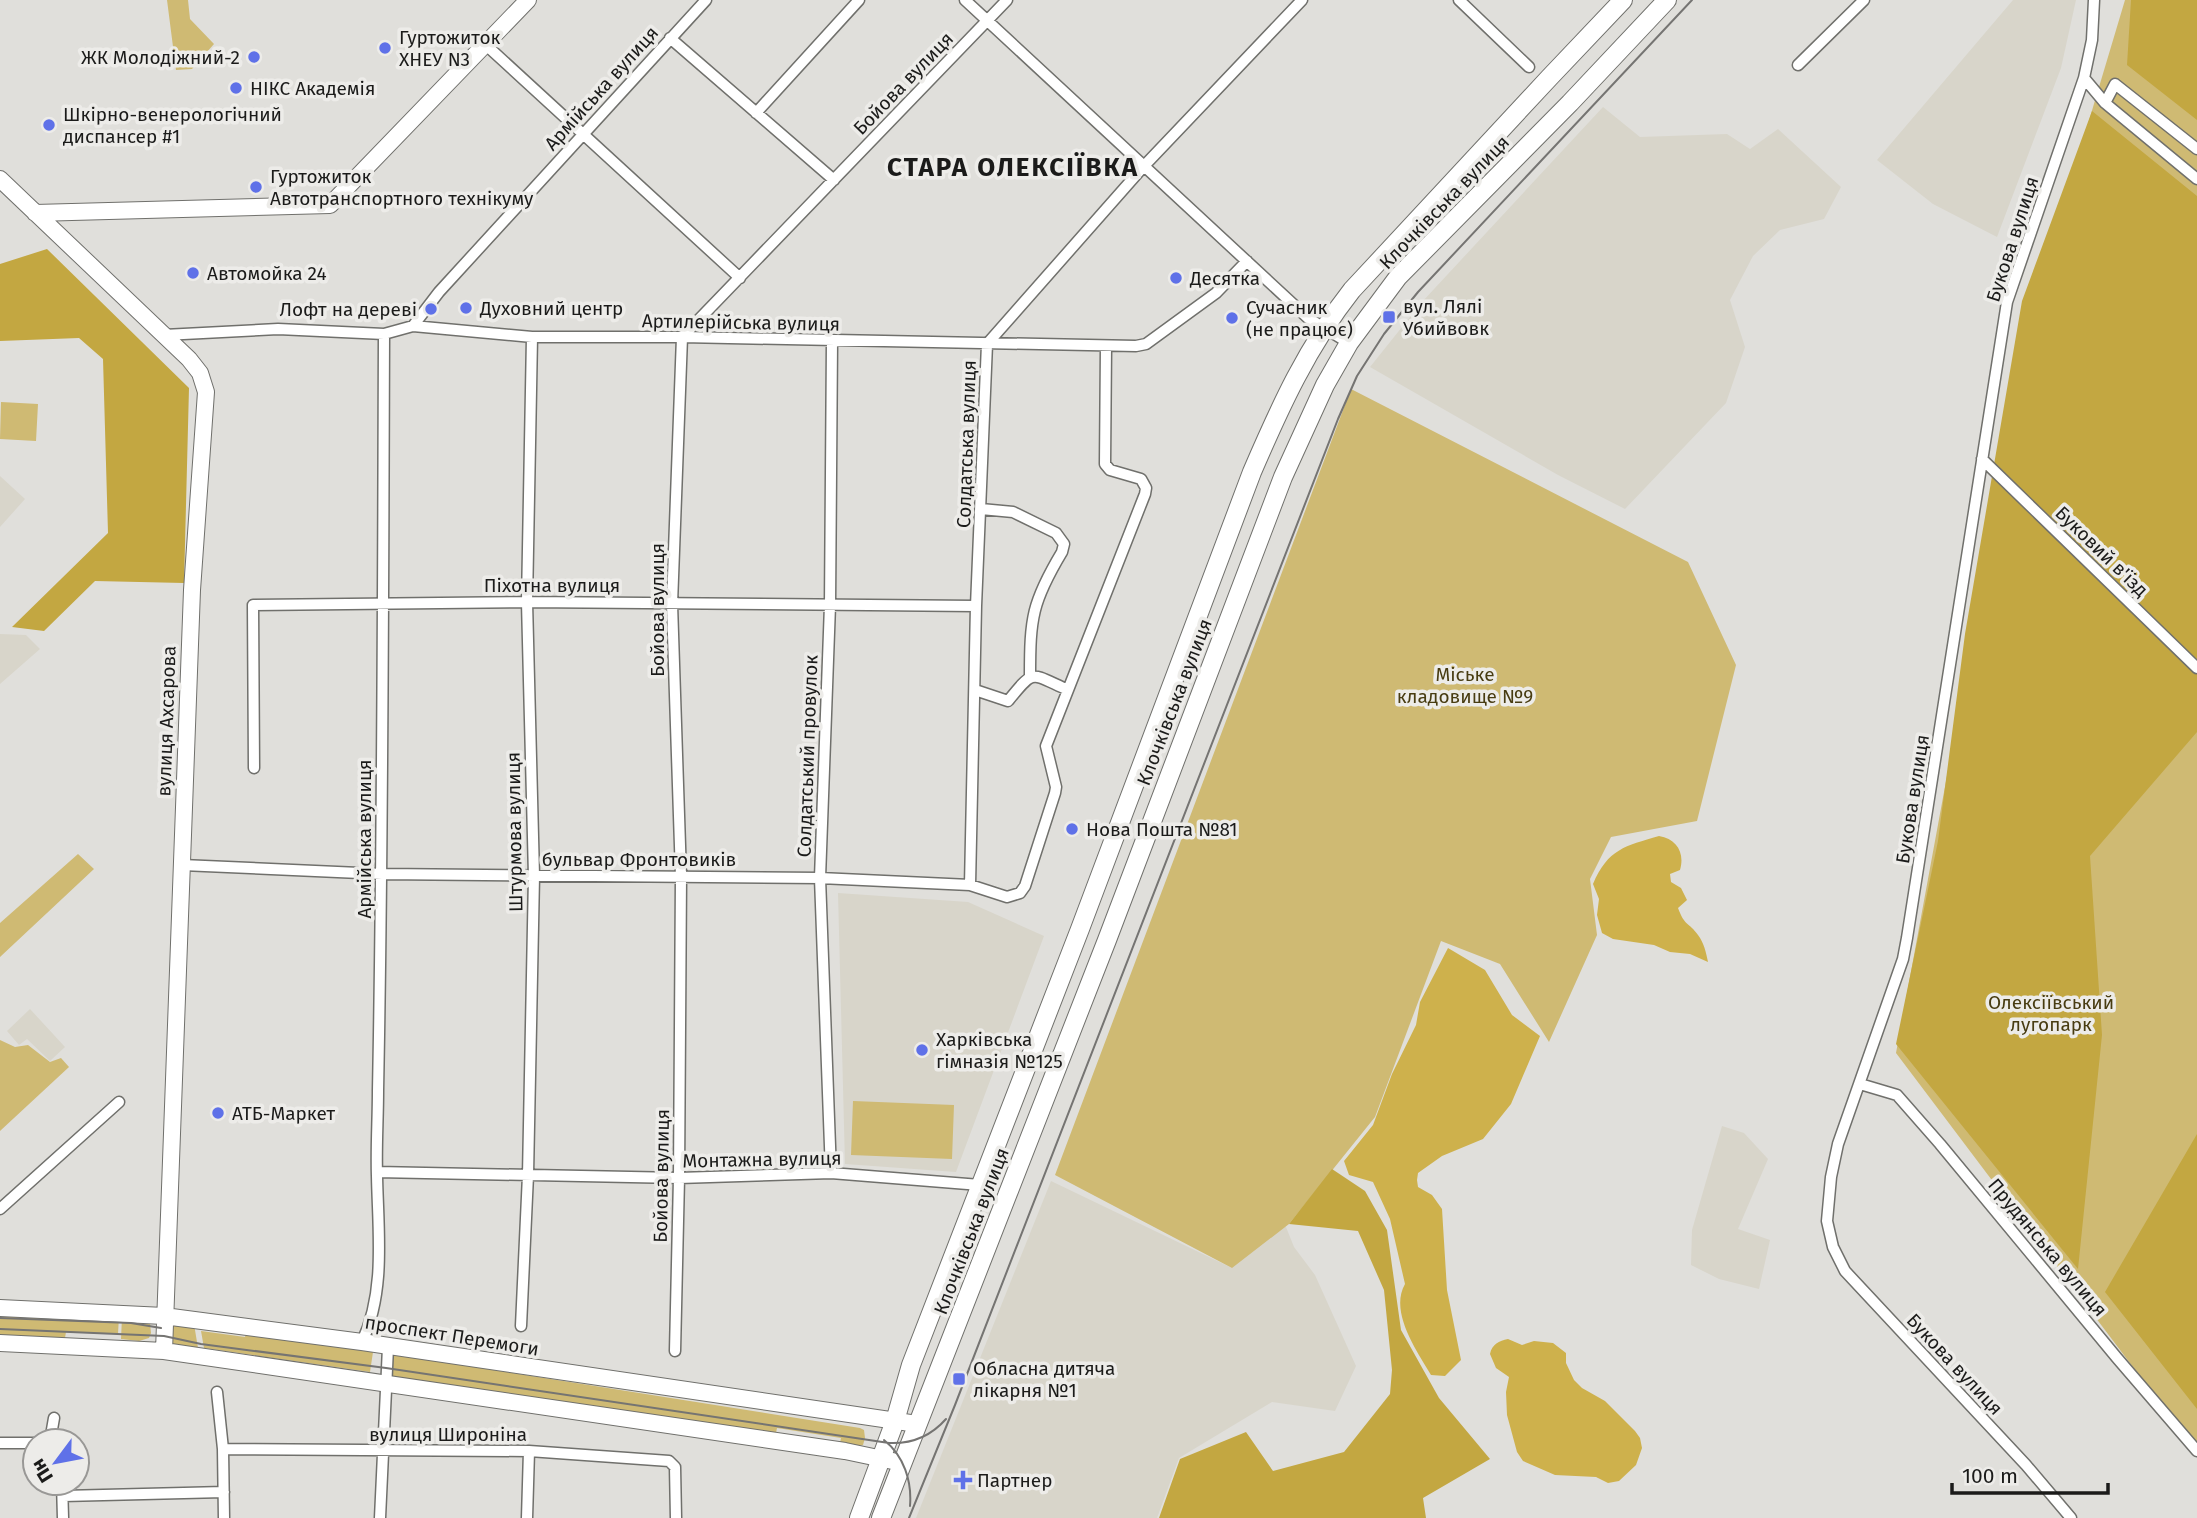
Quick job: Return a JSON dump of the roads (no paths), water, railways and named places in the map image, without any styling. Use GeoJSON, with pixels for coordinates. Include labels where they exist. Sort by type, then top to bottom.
{"type":"FeatureCollection","features":[{"type":"Feature","properties":{"kind":"main road"},"geometry":{"type":"LineString","coordinates":[[35,213],[330,205],[528,0]]}},
{"type":"Feature","properties":{"kind":"main road","name":"Клочківська вулиця"},"geometry":{"type":"LineString","coordinates":[[859,1518],[895,1421],[911,1365],[1080,929],[1252,472],[1284,398],[1324,328],[1347,296],[1623,0]]}},
{"type":"Feature","properties":{"kind":"main road","name":"Клочківська вулиця"},"geometry":{"type":"LineString","coordinates":[[881,1518],[1107,940],[1283,477],[1325,385],[1349,343],[1398,277],[1570,103],[1667,0]]}},
{"type":"Feature","properties":{"kind":"main road","name":"вулиця Ахсарова"},"geometry":{"type":"LineString","coordinates":[[0,179],[201,373],[206,392],[192,590],[164,1351]]}},
{"type":"Feature","properties":{"kind":"main road","name":"проспект Перемоги"},"geometry":{"type":"LineString","coordinates":[[0,1308],[164,1315],[917,1424]]}},
{"type":"Feature","properties":{"kind":"main road"},"geometry":{"type":"LineString","coordinates":[[0,1343],[164,1351],[882,1457],[902,1463]]}},
{"type":"Feature","properties":{"kind":"street","name":"Армійська вулиця"},"geometry":{"type":"LineString","coordinates":[[413,326],[439,292],[706,0]]}},
{"type":"Feature","properties":{"kind":"street"},"geometry":{"type":"LineString","coordinates":[[756,113],[859,0]]}},
{"type":"Feature","properties":{"kind":"street"},"geometry":{"type":"LineString","coordinates":[[965,0],[1308,318],[1349,343]]}},
{"type":"Feature","properties":{"kind":"street","name":"Бойова вулиця"},"geometry":{"type":"LineString","coordinates":[[675,1351],[681,876],[673,604],[682,337],[1007,0]]}},
{"type":"Feature","properties":{"kind":"street","name":"Солдатська вулиця"},"geometry":{"type":"LineString","coordinates":[[970,885],[976,606],[987,344],[1144,166],[1302,0]]}},
{"type":"Feature","properties":{"kind":"street"},"geometry":{"type":"LineString","coordinates":[[1459,0],[1529,67]]}},
{"type":"Feature","properties":{"kind":"street"},"geometry":{"type":"LineString","coordinates":[[1798,65],[1864,0]]}},
{"type":"Feature","properties":{"kind":"street","name":"Букова вулиця"},"geometry":{"type":"LineString","coordinates":[[2071,1518],[2026,1465],[1846,1271],[1833,1247],[1827,1221],[1831,1177],[1838,1144],[1903,959],[2007,302],[2084,78],[2092,40],[2094,0]]}},
{"type":"Feature","properties":{"kind":"street"},"geometry":{"type":"LineString","coordinates":[[670,38],[834,180]]}},
{"type":"Feature","properties":{"kind":"street"},"geometry":{"type":"LineString","coordinates":[[486,45],[740,278]]}},
{"type":"Feature","properties":{"kind":"street"},"geometry":{"type":"LineString","coordinates":[[2084,78],[2105,103],[2197,179]]}},
{"type":"Feature","properties":{"kind":"street"},"geometry":{"type":"LineString","coordinates":[[2105,103],[2115,84],[2197,149]]}},
{"type":"Feature","properties":{"kind":"street","name":"Артилерійська вулиця"},"geometry":{"type":"LineString","coordinates":[[164,335],[278,329],[384,334],[413,326],[532,337],[682,337],[1106,346],[1146,344],[1216,293],[1247,261]]}},
{"type":"Feature","properties":{"kind":"street","name":"Армійська вулиця"},"geometry":{"type":"LineString","coordinates":[[362,1342],[372,1317],[379,1243],[377,1172],[382,874],[384,334]]}},
{"type":"Feature","properties":{"kind":"street","name":"Штурмова вулиця"},"geometry":{"type":"LineString","coordinates":[[521,1326],[528,1175],[534,876],[527,602],[532,337]]}},
{"type":"Feature","properties":{"kind":"street","name":"Солдатський провулок"},"geometry":{"type":"LineString","coordinates":[[831,1173],[820,878],[830,605],[832,341]]}},
{"type":"Feature","properties":{"kind":"street","name":"бульвар Фронтовиків"},"geometry":{"type":"LineString","coordinates":[[182,865],[382,874],[820,878],[970,885],[1007,897],[1020,893],[1025,886],[1055,793],[1056,787],[1046,746],[1146,488],[1141,479],[1110,470],[1105,464],[1106,346]]}},
{"type":"Feature","properties":{"kind":"street","name":"Буковий в'їзд"},"geometry":{"type":"LineString","coordinates":[[1982,458],[2197,668]]}},
{"type":"Feature","properties":{"kind":"street"},"geometry":{"type":"LineString","coordinates":[[981,509],[1013,512],[1056,533],[1064,544],[1034,609],[1030,629],[1030,676]]}},
{"type":"Feature","properties":{"kind":"street","name":"Піхотна вулиця"},"geometry":{"type":"LineString","coordinates":[[254,768],[253,605],[527,602],[976,606]]}},
{"type":"Feature","properties":{"kind":"street"},"geometry":{"type":"LineString","coordinates":[[975,690],[1008,701],[1024,680],[1036,676],[1068,690]]}},
{"type":"Feature","properties":{"kind":"street","name":"Прудянська вулиця"},"geometry":{"type":"LineString","coordinates":[[1860,1084],[1897,1095],[2197,1451]]}},
{"type":"Feature","properties":{"kind":"street"},"geometry":{"type":"LineString","coordinates":[[0,1209],[119,1102]]}},
{"type":"Feature","properties":{"kind":"street","name":"Монтажна вулиця"},"geometry":{"type":"LineString","coordinates":[[377,1172],[679,1178],[831,1173],[980,1185]]}},
{"type":"Feature","properties":{"kind":"street"},"geometry":{"type":"LineString","coordinates":[[380,1518],[388,1347]]}},
{"type":"Feature","properties":{"kind":"street"},"geometry":{"type":"LineString","coordinates":[[217,1392],[223,1449],[224,1518]]}},
{"type":"Feature","properties":{"kind":"street"},"geometry":{"type":"LineString","coordinates":[[52,1427],[54,1418]]}},
{"type":"Feature","properties":{"kind":"street"},"geometry":{"type":"LineString","coordinates":[[0,1443],[21,1443]]}},
{"type":"Feature","properties":{"kind":"street","name":"вулиця Широніна"},"geometry":{"type":"LineString","coordinates":[[223,1449],[529,1451],[672,1462],[675,1467],[676,1518]]}},
{"type":"Feature","properties":{"kind":"street"},"geometry":{"type":"LineString","coordinates":[[527,1518],[529,1451]]}},
{"type":"Feature","properties":{"kind":"street"},"geometry":{"type":"LineString","coordinates":[[91,1495],[224,1492]]}},
{"type":"Feature","properties":{"kind":"street"},"geometry":{"type":"LineString","coordinates":[[63,1497],[63,1518]]}},
{"type":"Feature","properties":{"kind":"tram line"},"geometry":{"type":"LineString","coordinates":[[909,1518],[1357,376],[1384,334],[1418,292],[1692,0]]}},
{"type":"Feature","properties":{"kind":"tram line"},"geometry":{"type":"LineString","coordinates":[[0,1318],[131,1323],[161,1328]]}},
{"type":"Feature","properties":{"kind":"tram line"},"geometry":{"type":"LineString","coordinates":[[0,1329],[164,1336],[201,1344],[386,1368],[889,1443],[920,1438],[946,1419]]}},
{"type":"Feature","properties":{"kind":"tram line"},"geometry":{"type":"LineString","coordinates":[[884,1440],[902,1461],[910,1487],[910,1506]]}},
{"type":"Feature","properties":{"kind":"place","name":"Гуртожиток ХНЕУ N3"},"geometry":{"type":"Point","coordinates":[385,48]}},
{"type":"Feature","properties":{"kind":"place","name":"ЖК Молодіжний-2"},"geometry":{"type":"Point","coordinates":[254,57]}},
{"type":"Feature","properties":{"kind":"place","name":"НІКС Академія"},"geometry":{"type":"Point","coordinates":[236,88]}},
{"type":"Feature","properties":{"kind":"place","name":"Шкірно-венерологічний диспансер #1"},"geometry":{"type":"Point","coordinates":[49,125]}},
{"type":"Feature","properties":{"kind":"place","name":"Гуртожиток Автотранспортного технікуму"},"geometry":{"type":"Point","coordinates":[256,187]}},
{"type":"Feature","properties":{"kind":"place","name":"Автомойка 24"},"geometry":{"type":"Point","coordinates":[193,273]}},
{"type":"Feature","properties":{"kind":"place","name":"Десятка"},"geometry":{"type":"Point","coordinates":[1176,278]}},
{"type":"Feature","properties":{"kind":"place","name":"Духовний центр"},"geometry":{"type":"Point","coordinates":[466,308]}},
{"type":"Feature","properties":{"kind":"place","name":"Лофт на дереві"},"geometry":{"type":"Point","coordinates":[431,309]}},
{"type":"Feature","properties":{"kind":"place","name":"вул. Лялі Убийвовк"},"geometry":{"type":"Point","coordinates":[1389,317]}},
{"type":"Feature","properties":{"kind":"place","name":"Сучасник (не працює)"},"geometry":{"type":"Point","coordinates":[1232,318]}},
{"type":"Feature","properties":{"kind":"place","name":"Нова Пошта №81"},"geometry":{"type":"Point","coordinates":[1072,829]}},
{"type":"Feature","properties":{"kind":"place","name":"Харківська гімназія №125"},"geometry":{"type":"Point","coordinates":[922,1050]}},
{"type":"Feature","properties":{"kind":"place","name":"АТБ-Маркет"},"geometry":{"type":"Point","coordinates":[218,1113]}},
{"type":"Feature","properties":{"kind":"place","name":"Обласна дитяча лікарня №1"},"geometry":{"type":"Point","coordinates":[959,1379]}},
{"type":"Feature","properties":{"kind":"place","name":"Партнер"},"geometry":{"type":"Point","coordinates":[963,1480]}},
{"type":"Feature","properties":{"kind":"district","name":"СТАРА ОЛЕКСІЇВКА"},"geometry":{"type":"Point","coordinates":[1013,167]}},
{"type":"Feature","properties":{"kind":"park label","name":"Міське кладовище №9"},"geometry":{"type":"Point","coordinates":[1465,685]}},
{"type":"Feature","properties":{"kind":"park label","name":"Олексіївський лугопарк"},"geometry":{"type":"Point","coordinates":[2051,1013]}}]}
